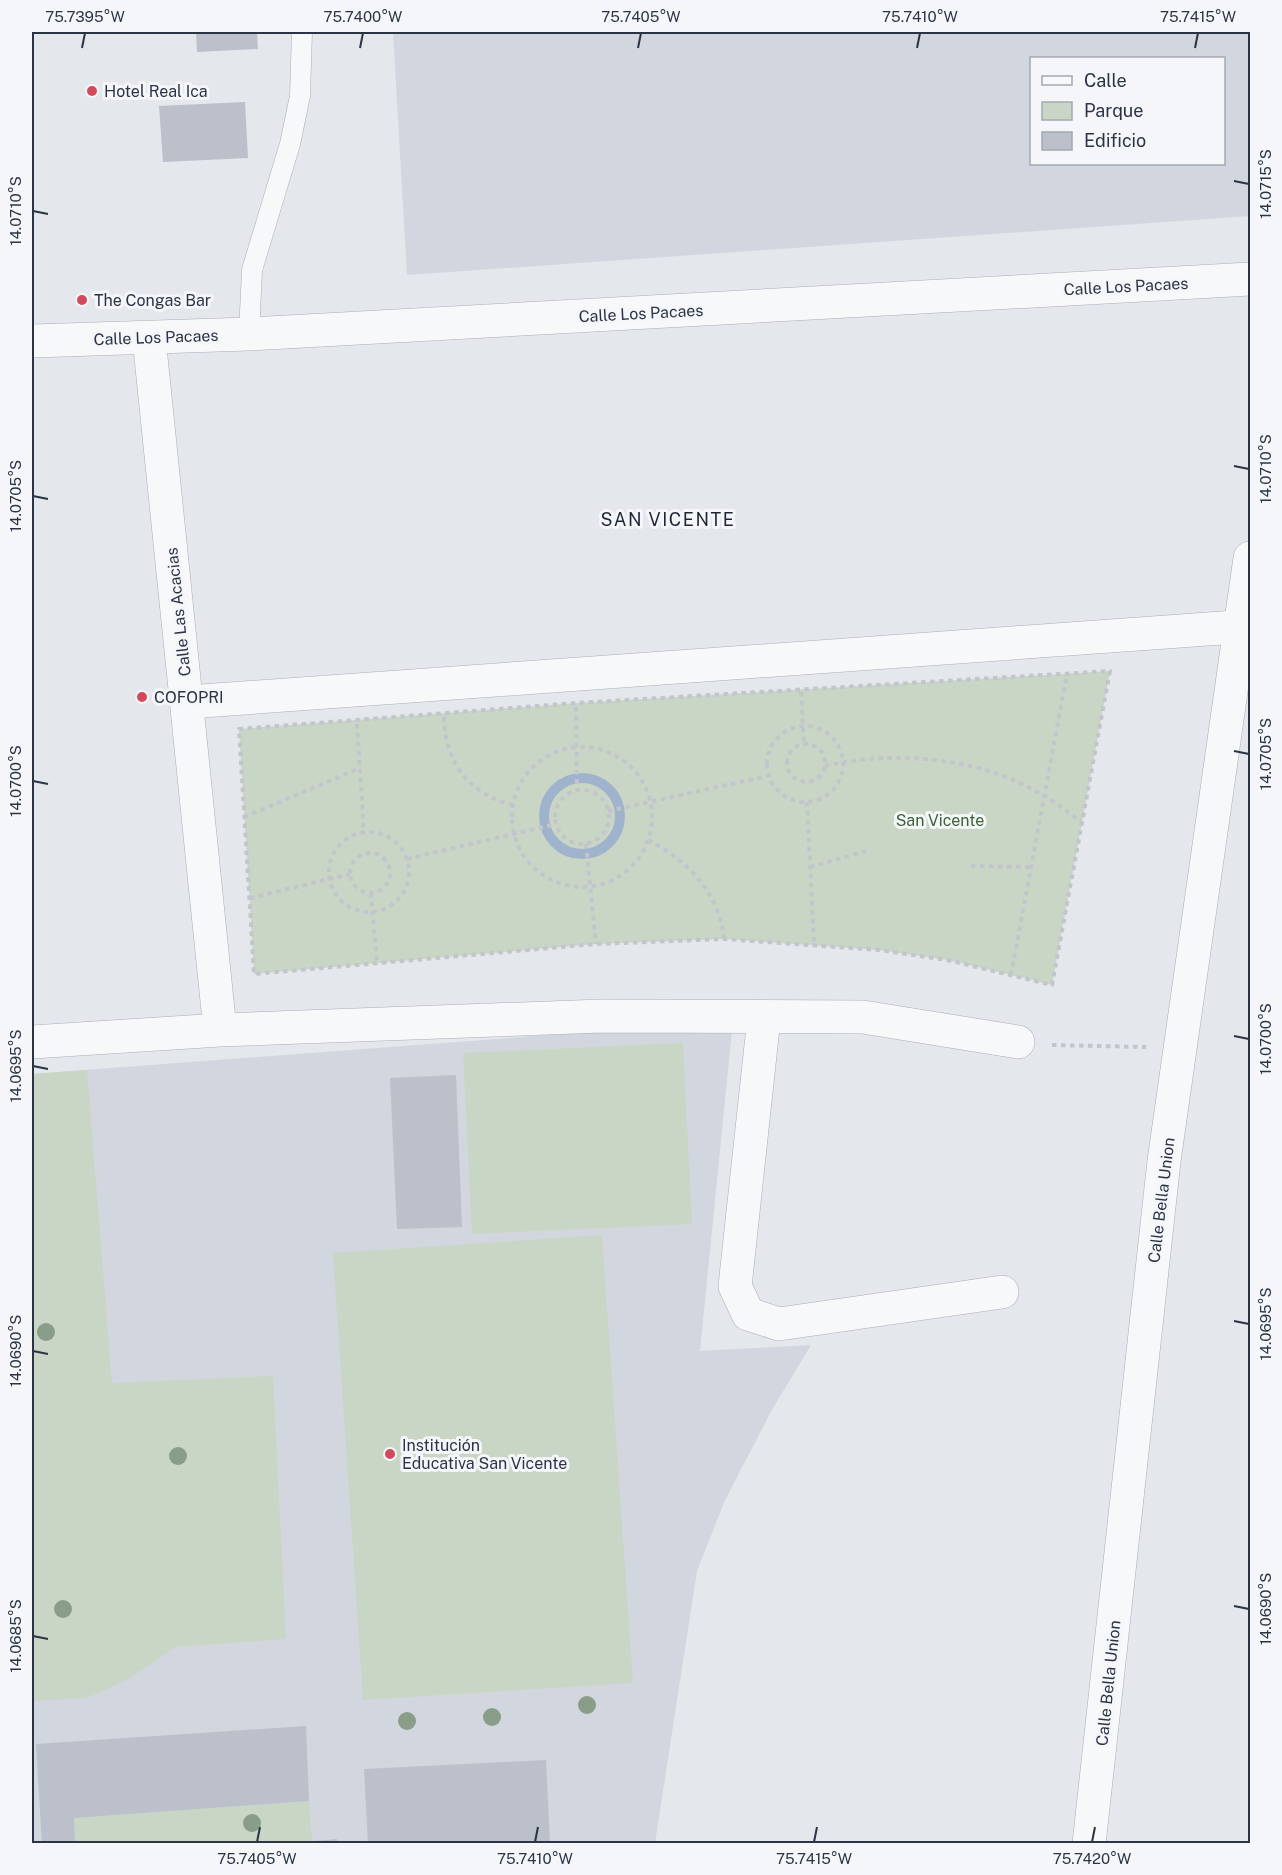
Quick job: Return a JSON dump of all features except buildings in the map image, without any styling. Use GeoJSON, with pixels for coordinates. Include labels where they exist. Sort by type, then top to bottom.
{"type":"FeatureCollection","features":[{"type":"Feature","properties":{"kind":"street","name":"Calle Los Pacaes"},"geometry":{"type":"LineString","coordinates":[[32,340],[249,334],[1251,279]]}},
{"type":"Feature","properties":{"kind":"street","name":"Calle Las Acacias"},"geometry":{"type":"LineString","coordinates":[[149,338],[220,1030]]}},
{"type":"Feature","properties":{"kind":"street","name":"Calle Bella Union"},"geometry":{"type":"LineString","coordinates":[[1089,1844],[1164,1161],[1245,626],[1251,558]]}},
{"type":"Feature","properties":{"kind":"street"},"geometry":{"type":"LineString","coordinates":[[188,702],[1245,626]]}},
{"type":"Feature","properties":{"kind":"street"},"geometry":{"type":"LineString","coordinates":[[32,1042],[220,1030],[602,1016],[862,1017],[1018,1042]]}},
{"type":"Feature","properties":{"kind":"street"},"geometry":{"type":"LineString","coordinates":[[764,1018],[735,1286],[748,1314],[779,1324],[1002,1292]]}},
{"type":"Feature","properties":{"kind":"lane"},"geometry":{"type":"LineString","coordinates":[[249,334],[252,270],[290,144],[300,96],[302,32]]}},
{"type":"Feature","properties":{"kind":"path"},"geometry":{"type":"LineString","coordinates":[[1110,671],[1052,985],[915,955],[814,944],[724,939],[596,944],[255,974],[238,729],[576,704],[1067,674],[1110,671]]}},
{"type":"Feature","properties":{"kind":"path"},"geometry":{"type":"LineString","coordinates":[[1011,975],[1067,674]]}},
{"type":"Feature","properties":{"kind":"path"},"geometry":{"type":"LineString","coordinates":[[801,692],[804,745]]}},
{"type":"Feature","properties":{"kind":"path"},"geometry":{"type":"LineString","coordinates":[[576,704],[577,790]]}},
{"type":"Feature","properties":{"kind":"path"},"geometry":{"type":"LineString","coordinates":[[443,714],[447,749],[458,770],[476,789],[513,805]]}},
{"type":"Feature","properties":{"kind":"path"},"geometry":{"type":"LineString","coordinates":[[357,720],[364,833]]}},
{"type":"Feature","properties":{"kind":"path"},"geometry":{"type":"LineString","coordinates":[[803,725],[823,729],[834,737],[841,748],[844,761],[843,773],[830,793],[807,802],[783,795],[768,776],[769,750],[775,739],[785,730],[803,725]]}},
{"type":"Feature","properties":{"kind":"path"},"geometry":{"type":"LineString","coordinates":[[804,745],[817,748],[824,758],[825,765],[820,776],[809,782],[791,776],[788,770],[788,758],[795,748],[804,745]]}},
{"type":"Feature","properties":{"kind":"path"},"geometry":{"type":"LineString","coordinates":[[578,747],[611,753],[630,765],[644,783],[652,803],[652,828],[645,850],[630,869],[609,882],[589,887],[561,884],[540,873],[523,855],[514,833],[513,805],[518,789],[529,771],[547,757],[578,747]]}},
{"type":"Feature","properties":{"kind":"path"},"geometry":{"type":"LineString","coordinates":[[825,765],[894,757],[947,762],[994,774],[1044,796],[1081,821]]}},
{"type":"Feature","properties":{"kind":"path"},"geometry":{"type":"LineString","coordinates":[[244,817],[360,768]]}},
{"type":"Feature","properties":{"kind":"path"},"geometry":{"type":"LineString","coordinates":[[609,811],[768,776]]}},
{"type":"Feature","properties":{"kind":"path"},"geometry":{"type":"LineString","coordinates":[[577,790],[592,792],[606,803],[609,811],[606,830],[600,837],[585,844],[566,839],[556,824],[555,815],[561,800],[577,790]]}},
{"type":"Feature","properties":{"kind":"path"},"geometry":{"type":"LineString","coordinates":[[807,802],[814,944]]}},
{"type":"Feature","properties":{"kind":"path"},"geometry":{"type":"LineString","coordinates":[[407,859],[556,824]]}},
{"type":"Feature","properties":{"kind":"path"},"geometry":{"type":"LineString","coordinates":[[364,833],[382,834],[394,840],[407,859],[410,875],[400,899],[390,907],[373,912],[351,908],[333,890],[330,864],[334,852],[343,841],[364,833]]}},
{"type":"Feature","properties":{"kind":"path"},"geometry":{"type":"LineString","coordinates":[[648,840],[683,862],[708,890],[722,920],[724,939]]}},
{"type":"Feature","properties":{"kind":"path"},"geometry":{"type":"LineString","coordinates":[[585,844],[596,944]]}},
{"type":"Feature","properties":{"kind":"path"},"geometry":{"type":"LineString","coordinates":[[810,867],[866,851]]}},
{"type":"Feature","properties":{"kind":"path"},"geometry":{"type":"LineString","coordinates":[[370,852],[383,857],[390,868],[389,882],[380,891],[371,893],[355,886],[350,874],[350,867],[357,856],[370,852]]}},
{"type":"Feature","properties":{"kind":"path"},"geometry":{"type":"LineString","coordinates":[[971,866],[1031,867]]}},
{"type":"Feature","properties":{"kind":"path"},"geometry":{"type":"LineString","coordinates":[[250,898],[350,874]]}},
{"type":"Feature","properties":{"kind":"path"},"geometry":{"type":"LineString","coordinates":[[371,893],[377,963]]}},
{"type":"Feature","properties":{"kind":"path"},"geometry":{"type":"LineString","coordinates":[[1018,1042],[1053,1046],[1181,1047]]}},
{"type":"Feature","properties":{"kind":"shaded area"},"geometry":{"type":"Polygon","coordinates":[[[393,32],[1250,32],[1250,216],[407,275],[393,32]]]}},
{"type":"Feature","properties":{"kind":"shaded area","name":"Institución Educativa San Vicente"},"geometry":{"type":"Polygon","coordinates":[[[654,1027],[732,1030],[700,1351],[811,1345],[773,1408],[725,1500],[697,1571],[655,1843],[32,1844],[32,1074],[654,1027]]]}},
{"type":"Feature","properties":{"kind":"green space","name":"San Vicente"},"geometry":{"type":"Polygon","coordinates":[[[1110,671],[1052,985],[948,960],[879,950],[724,939],[596,944],[254,974],[239,729],[576,703],[1110,671]]]}},
{"type":"Feature","properties":{"kind":"green space"},"geometry":{"type":"Polygon","coordinates":[[[683,1043],[692,1224],[472,1234],[463,1053],[683,1043]]]}},
{"type":"Feature","properties":{"kind":"green space"},"geometry":{"type":"Polygon","coordinates":[[[87,1070],[112,1383],[273,1376],[286,1639],[175,1647],[129,1679],[87,1698],[32,1701],[32,1074],[87,1070]]]}},
{"type":"Feature","properties":{"kind":"green space"},"geometry":{"type":"Polygon","coordinates":[[[602,1235],[633,1683],[363,1700],[333,1253],[602,1235]]]}},
{"type":"Feature","properties":{"kind":"green space"},"geometry":{"type":"Polygon","coordinates":[[[309,1801],[312,1841],[75,1843],[74,1818],[309,1801]]]}},
{"type":"Feature","properties":{"kind":"waterway"},"geometry":{"type":"LineString","coordinates":[[582,778],[596,781],[609,789],[617,802],[620,816],[617,830],[609,843],[596,851],[582,854],[568,851],[555,843],[547,830],[544,816],[547,802],[555,789],[568,781],[582,778]]}},
{"type":"Feature","properties":{"kind":"place","name":"Hotel Real Ica"},"geometry":{"type":"Point","coordinates":[92,91]}},
{"type":"Feature","properties":{"kind":"place","name":"The Congas Bar"},"geometry":{"type":"Point","coordinates":[82,300]}},
{"type":"Feature","properties":{"kind":"place","name":"COFOPRI"},"geometry":{"type":"Point","coordinates":[142,697]}},
{"type":"Feature","properties":{"kind":"place","name":"Institución Educativa San Vicente"},"geometry":{"type":"Point","coordinates":[390,1454]}},
{"type":"Feature","properties":{"kind":"district","name":"SAN VICENTE"},"geometry":{"type":"Point","coordinates":[668,520]}}]}
